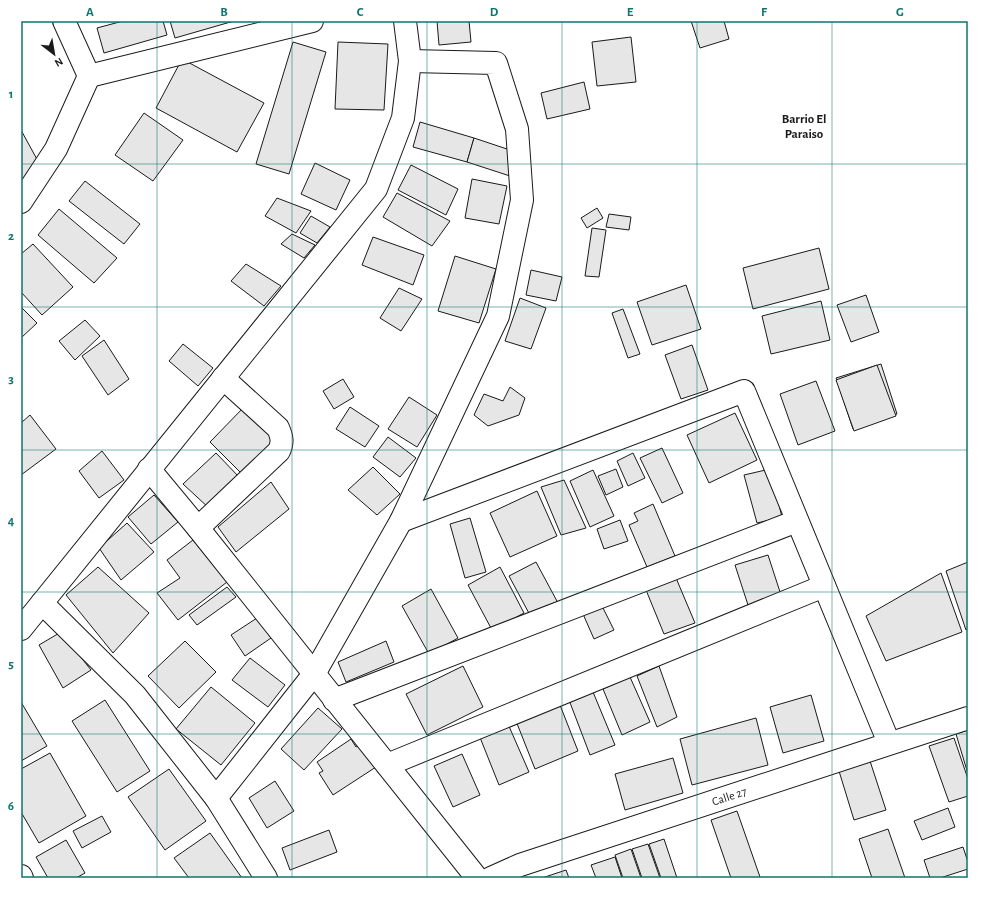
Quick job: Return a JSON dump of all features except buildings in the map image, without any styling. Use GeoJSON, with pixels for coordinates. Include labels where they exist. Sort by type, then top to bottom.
{"type":"FeatureCollection","features":[{"type":"Feature","properties":{"kind":"street"},"geometry":{"type":"LineString","coordinates":[[21,202],[56,149],[88,76],[64,21]]}},
{"type":"Feature","properties":{"kind":"street"},"geometry":{"type":"LineString","coordinates":[[88,76],[312,21]]}},
{"type":"Feature","properties":{"kind":"street"},"geometry":{"type":"LineString","coordinates":[[21,629],[376,189],[403,118],[410,61],[405,21]]}},
{"type":"Feature","properties":{"kind":"street"},"geometry":{"type":"LineString","coordinates":[[216,798],[314,674],[401,521],[498,316],[522,200],[517,130],[496,63],[410,61]]}},
{"type":"Feature","properties":{"kind":"street"},"geometry":{"type":"LineString","coordinates":[[198,528],[279,451],[282,443],[278,428],[223,378]]}},
{"type":"Feature","properties":{"kind":"street"},"geometry":{"type":"LineString","coordinates":[[401,521],[744,391],[888,744]]}},
{"type":"Feature","properties":{"kind":"street"},"geometry":{"type":"LineString","coordinates":[[149,469],[198,528],[477,878]]}},
{"type":"Feature","properties":{"kind":"street"},"geometry":{"type":"LineString","coordinates":[[334,700],[797,521]]}},
{"type":"Feature","properties":{"kind":"street"},"geometry":{"type":"LineString","coordinates":[[387,765],[824,586]]}},
{"type":"Feature","properties":{"kind":"street"},"geometry":{"type":"LineString","coordinates":[[42,603],[134,695],[216,798],[266,878]]}},
{"type":"Feature","properties":{"kind":"street","name":"Calle 27"},"geometry":{"type":"LineString","coordinates":[[491,878],[522,872],[888,744],[968,718]]}},
{"type":"Feature","properties":{"kind":"district","name":"Barrio El Paraiso"},"geometry":{"type":"Point","coordinates":[804,126]}}]}
